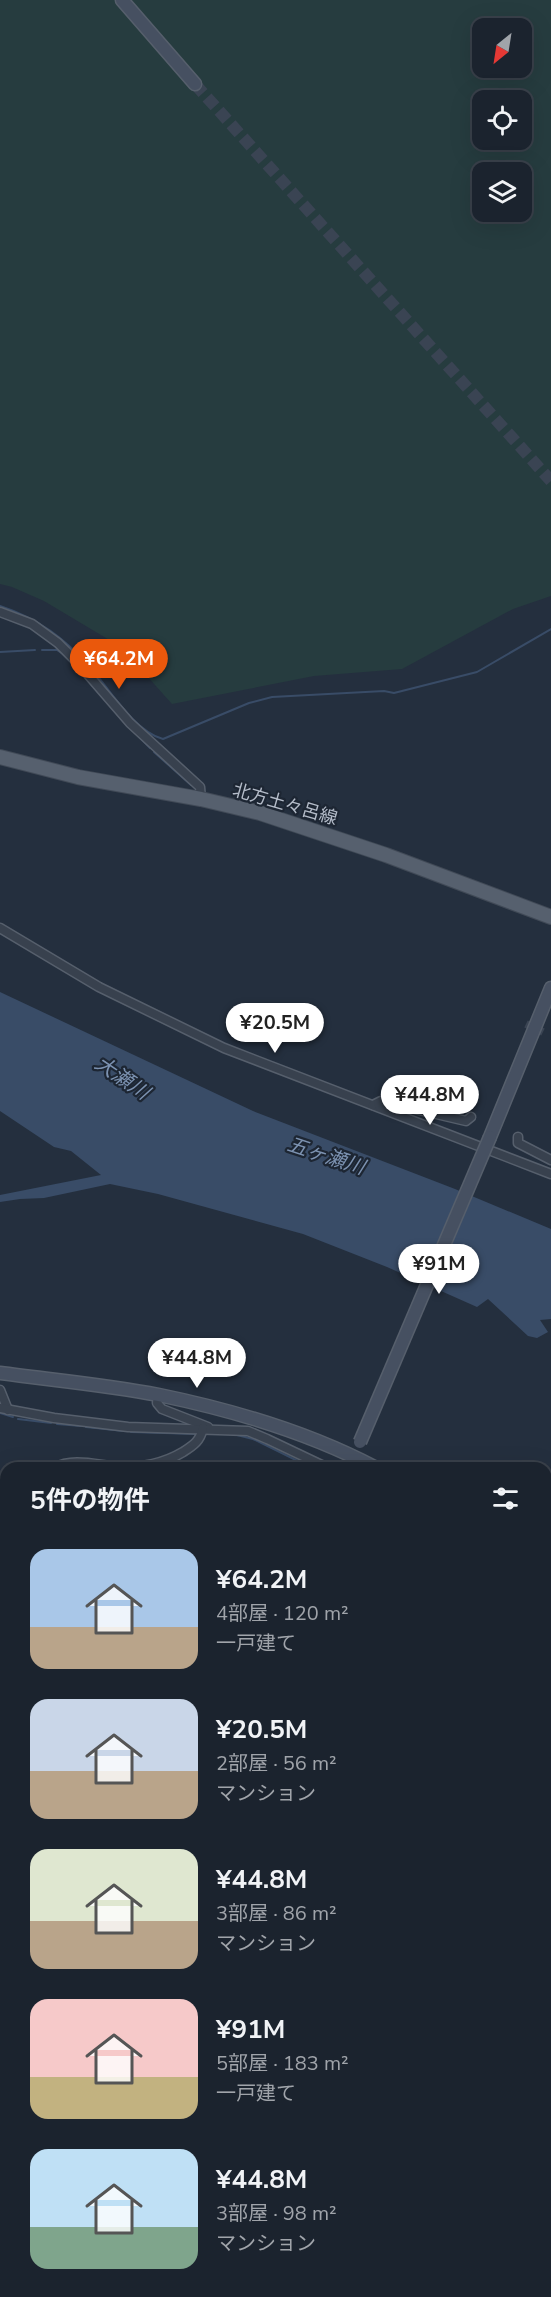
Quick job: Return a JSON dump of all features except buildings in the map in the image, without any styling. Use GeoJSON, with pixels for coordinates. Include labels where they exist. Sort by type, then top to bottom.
{"type":"FeatureCollection","features":[{"type":"Feature","properties":{"kind":"main road","name":"北方土々呂線"},"geometry":{"type":"LineString","coordinates":[[0,757],[98,781],[201,799],[260,813],[386,855],[551,917]]}},
{"type":"Feature","properties":{"kind":"street"},"geometry":{"type":"LineString","coordinates":[[122,0],[195,84]]}},
{"type":"Feature","properties":{"kind":"street"},"geometry":{"type":"LineString","coordinates":[[0,612],[32,624],[58,644],[78,663],[130,723],[200,787],[201,799]]}},
{"type":"Feature","properties":{"kind":"street"},"geometry":{"type":"LineString","coordinates":[[0,928],[99,987],[224,1048],[551,1174]]}},
{"type":"Feature","properties":{"kind":"street"},"geometry":{"type":"LineString","coordinates":[[351,1462],[551,988]]}},
{"type":"Feature","properties":{"kind":"street"},"geometry":{"type":"LineString","coordinates":[[373,1105],[381,1101],[466,1121],[471,1117]]}},
{"type":"Feature","properties":{"kind":"street"},"geometry":{"type":"LineString","coordinates":[[518,1137],[518,1143],[551,1160]]}},
{"type":"Feature","properties":{"kind":"street"},"geometry":{"type":"LineString","coordinates":[[0,1373],[158,1395],[242,1417],[297,1435],[349,1462]]}},
{"type":"Feature","properties":{"kind":"street"},"geometry":{"type":"LineString","coordinates":[[0,1390],[4,1409],[128,1427],[248,1431],[316,1462]]}},
{"type":"Feature","properties":{"kind":"street"},"geometry":{"type":"LineString","coordinates":[[158,1395],[157,1402],[162,1409],[207,1428]]}},
{"type":"Feature","properties":{"kind":"street"},"geometry":{"type":"LineString","coordinates":[[162,1462],[198,1442],[207,1428]]}},
{"type":"Feature","properties":{"kind":"green space"},"geometry":{"type":"Polygon","coordinates":[[[0,0],[551,0],[551,596],[513,609],[402,669],[314,676],[172,704],[121,647],[44,601],[0,584],[0,0]]]}},
{"type":"Feature","properties":{"kind":"water"},"geometry":{"type":"Polygon","coordinates":[[[0,992],[253,1111],[455,1189],[551,1229],[551,1319],[540,1320],[548,1332],[537,1338],[528,1336],[488,1299],[477,1307],[387,1267],[303,1234],[158,1194],[110,1184],[44,1198],[0,1202],[0,1195],[101,1175],[71,1151],[54,1147],[0,1111],[0,992]]]}},
{"type":"Feature","properties":{"kind":"waterway"},"geometry":{"type":"LineString","coordinates":[[0,606],[39,623],[71,647],[133,719],[142,728],[163,739],[249,703],[272,697],[384,691],[394,693],[477,672],[551,629]]}},
{"type":"Feature","properties":{"kind":"waterway"},"geometry":{"type":"LineString","coordinates":[[0,652],[35,650]]}},
{"type":"Feature","properties":{"kind":"waterway"},"geometry":{"type":"LineString","coordinates":[[42,650],[57,650],[63,654]]}},
{"type":"Feature","properties":{"kind":"waterway"},"geometry":{"type":"LineString","coordinates":[[117,714],[150,748]]}},
{"type":"Feature","properties":{"kind":"waterway"},"geometry":{"type":"LineString","coordinates":[[154,752],[191,785]]}},
{"type":"Feature","properties":{"kind":"waterway"},"geometry":{"type":"LineString","coordinates":[[0,1413],[13,1417]]}},
{"type":"Feature","properties":{"kind":"waterway"},"geometry":{"type":"LineString","coordinates":[[18,1419],[51,1423]]}},
{"type":"Feature","properties":{"kind":"waterway"},"geometry":{"type":"LineString","coordinates":[[57,1424],[81,1426]]}},
{"type":"Feature","properties":{"kind":"waterway"},"geometry":{"type":"LineString","coordinates":[[86,1427],[124,1431]]}},
{"type":"Feature","properties":{"kind":"waterway"},"geometry":{"type":"LineString","coordinates":[[131,1432],[197,1434]]}},
{"type":"Feature","properties":{"kind":"waterway"},"geometry":{"type":"LineString","coordinates":[[210,1434],[225,1434]]}},
{"type":"Feature","properties":{"kind":"waterway"},"geometry":{"type":"LineString","coordinates":[[233,1434],[253,1439],[300,1462]]}},
{"type":"Feature","properties":{"kind":"tunnel"},"geometry":{"type":"LineString","coordinates":[[195,84],[551,481]]}},
{"type":"Feature","properties":{"kind":"tunnel"},"geometry":{"type":"LineString","coordinates":[[526,1024],[543,1032]]}},
{"type":"Feature","properties":{"kind":"water label","name":"大瀬川"},"geometry":{"type":"Point","coordinates":[122,1078]}},
{"type":"Feature","properties":{"kind":"water label","name":"五ヶ瀬川"},"geometry":{"type":"Point","coordinates":[326,1156]}}]}
